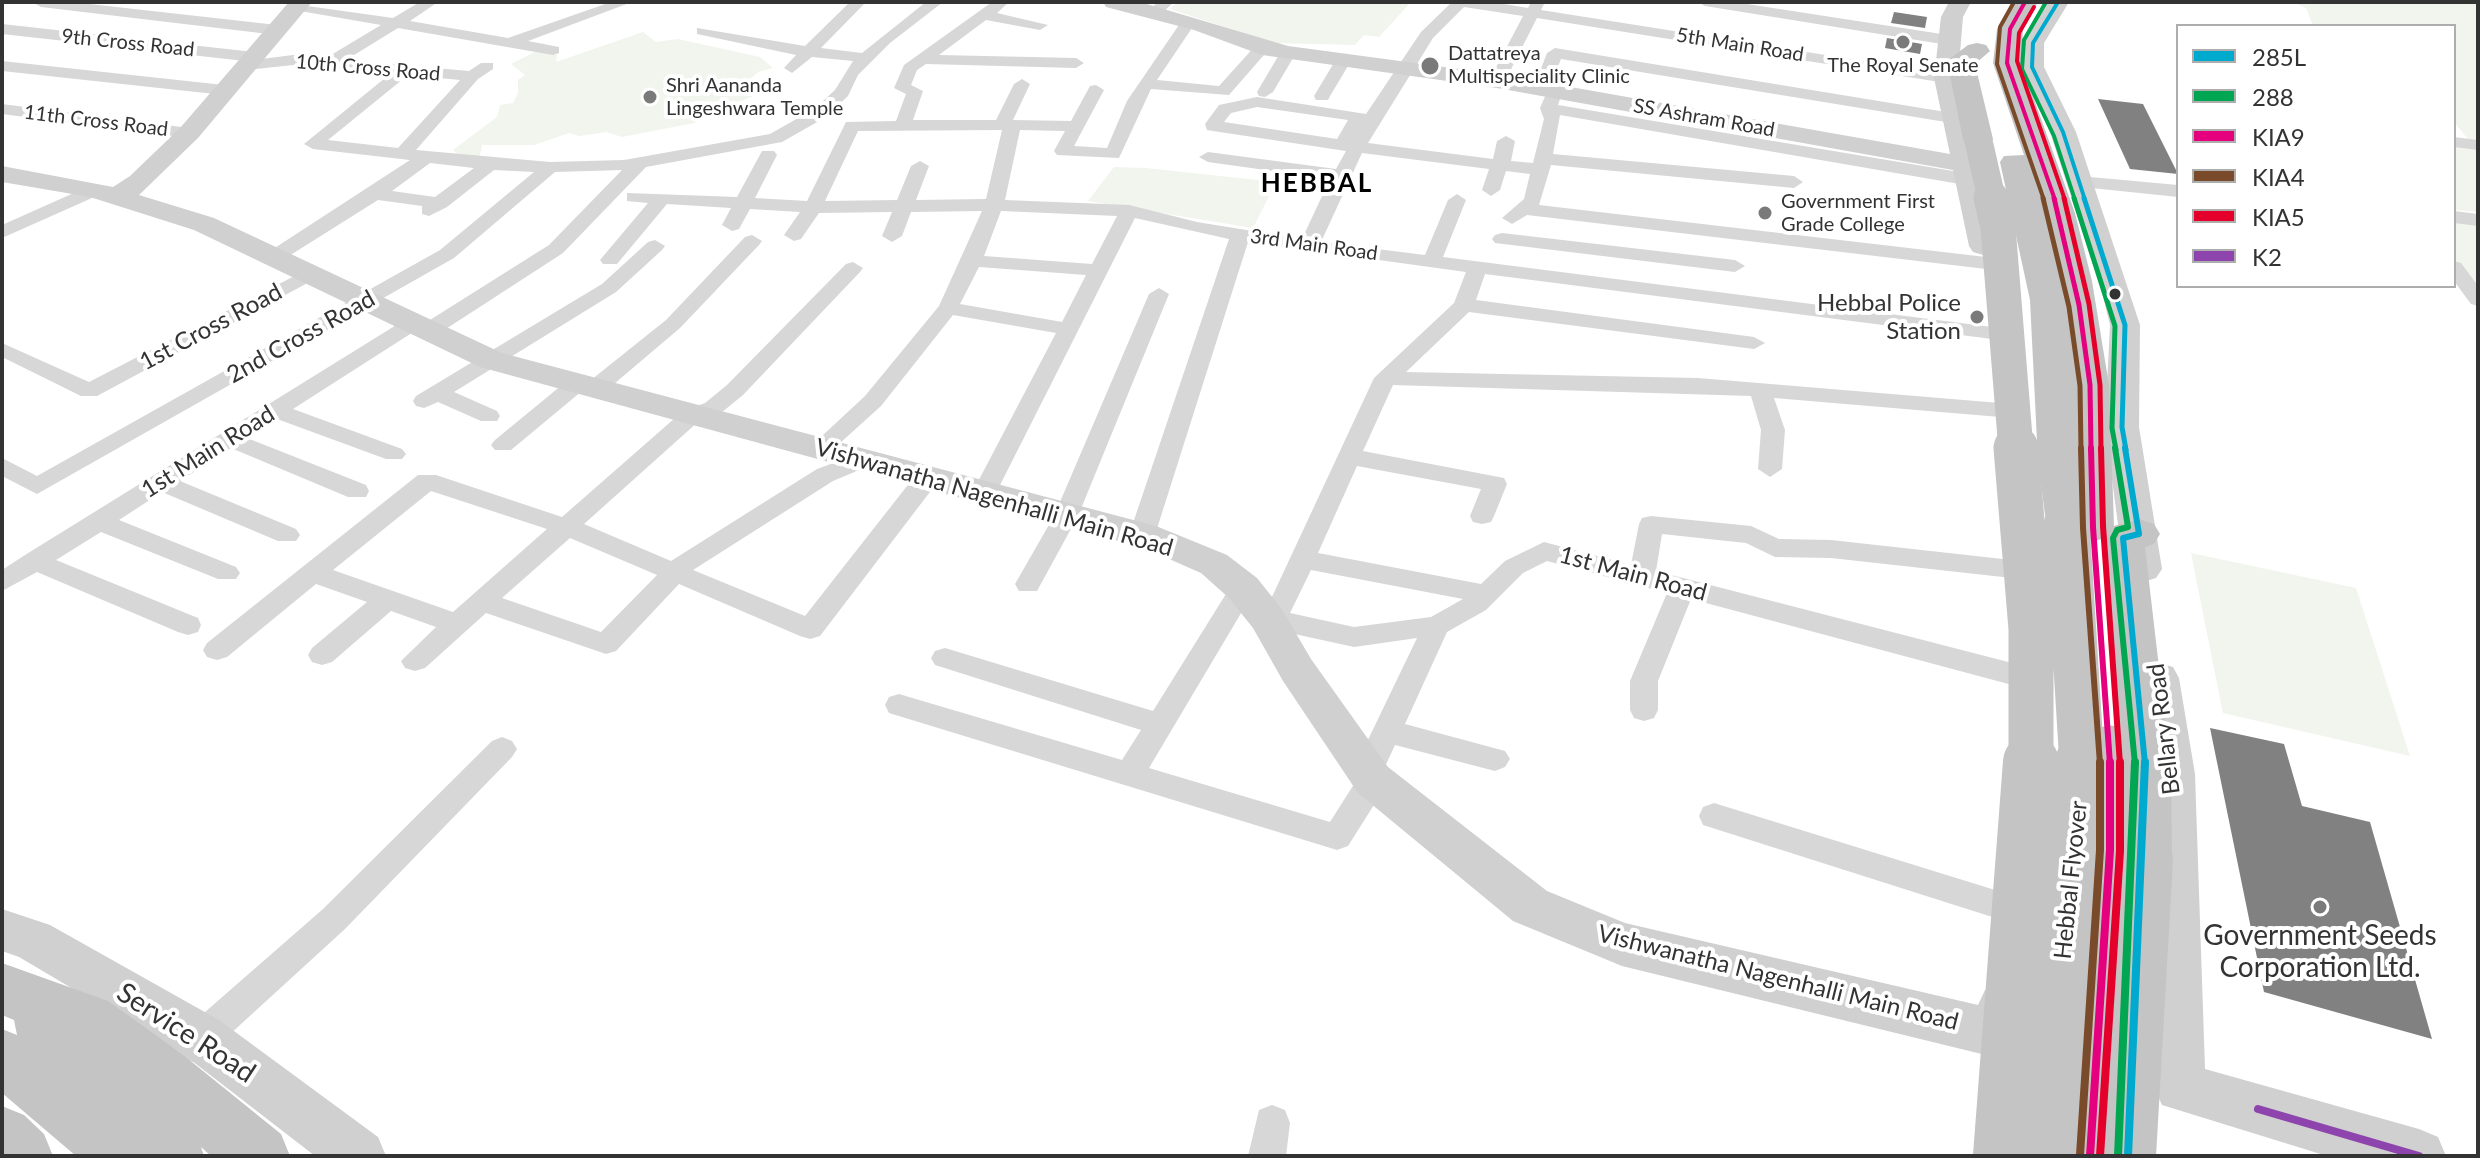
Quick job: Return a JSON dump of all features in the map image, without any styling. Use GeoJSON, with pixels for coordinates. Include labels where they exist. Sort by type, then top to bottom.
{"type":"FeatureCollection","features":[{"type":"Feature","properties":{"kind":"highway"},"geometry":{"type":"LineString","coordinates":[[1993,2],[1978,31],[1963,45],[1961,61],[1968,151],[1998,227],[2031,629],[2031,774],[2001,1156]]}},
{"type":"Feature","properties":{"kind":"highway","name":"Bellary Road"},"geometry":{"type":"LineString","coordinates":[[2025,2],[2010,29],[2006,45],[2007,63],[2059,213],[2075,281],[2106,379],[2100,527]]}},
{"type":"Feature","properties":{"kind":"highway"},"geometry":{"type":"LineString","coordinates":[[1963,45],[2022,182],[2047,300],[2058,461]]}},
{"type":"Feature","properties":{"kind":"highway"},"geometry":{"type":"LineString","coordinates":[[1999,403],[2058,461]]}},
{"type":"Feature","properties":{"kind":"highway","name":"Hebbal Flyover"},"geometry":{"type":"LineString","coordinates":[[2058,461],[2100,527],[2110,729],[2110,850],[2090,1156]]}},
{"type":"Feature","properties":{"kind":"highway"},"geometry":{"type":"LineString","coordinates":[[2100,527],[2123,538],[2146,771],[2145,860],[2128,1156]]}},
{"type":"Feature","properties":{"kind":"highway","name":"Hebbal Flyover"},"geometry":{"type":"LineString","coordinates":[[2041,1156],[2084,749],[2100,527]]}},
{"type":"Feature","properties":{"kind":"highway"},"geometry":{"type":"LineString","coordinates":[[20,996],[181,1056],[259,1156]]}},
{"type":"Feature","properties":{"kind":"highway"},"geometry":{"type":"LineString","coordinates":[[20,996],[49,1044],[173,1156]]}},
{"type":"Feature","properties":{"kind":"highway"},"geometry":{"type":"LineString","coordinates":[[2,1057],[123,1156]]}},
{"type":"Feature","properties":{"kind":"highway"},"geometry":{"type":"LineString","coordinates":[[2,1137],[22,1156]]}},
{"type":"Feature","properties":{"kind":"street"},"geometry":{"type":"LineString","coordinates":[[329,63],[431,2]]}},
{"type":"Feature","properties":{"kind":"street"},"geometry":{"type":"LineString","coordinates":[[513,41],[625,2]]}},
{"type":"Feature","properties":{"kind":"street"},"geometry":{"type":"LineString","coordinates":[[792,68],[859,2]]}},
{"type":"Feature","properties":{"kind":"street"},"geometry":{"type":"LineString","coordinates":[[403,71],[313,144],[490,164],[550,167],[640,163],[776,138],[820,113],[842,92],[851,73],[866,58],[936,2]]}},
{"type":"Feature","properties":{"kind":"street"},"geometry":{"type":"LineString","coordinates":[[904,123],[915,91],[902,88],[910,68],[1002,2]]}},
{"type":"Feature","properties":{"kind":"street","name":"SS Ashram Road"},"geometry":{"type":"LineString","coordinates":[[1114,2],[1154,6],[1188,22],[1262,48],[1288,53],[1497,81],[1548,96],[1968,151]]}},
{"type":"Feature","properties":{"kind":"street"},"geometry":{"type":"LineString","coordinates":[[1350,146],[1427,35],[1461,2]]}},
{"type":"Feature","properties":{"kind":"street","name":"5th Main Road"},"geometry":{"type":"LineString","coordinates":[[1461,2],[1536,7],[1946,78]]}},
{"type":"Feature","properties":{"kind":"street"},"geometry":{"type":"LineString","coordinates":[[1705,2],[1963,45]]}},
{"type":"Feature","properties":{"kind":"street"},"geometry":{"type":"LineString","coordinates":[[1714,816],[2008,908],[2016,770],[2012,569],[1986,263],[1968,151],[1946,78],[1963,45],[1952,17],[1960,2]]}},
{"type":"Feature","properties":{"kind":"street"},"geometry":{"type":"LineString","coordinates":[[2058,2],[2033,43],[2032,67],[2063,132],[2122,312],[2126,331],[2106,379]]}},
{"type":"Feature","properties":{"kind":"street"},"geometry":{"type":"LineString","coordinates":[[41,3],[297,9],[398,21],[553,50]]}},
{"type":"Feature","properties":{"kind":"street"},"geometry":{"type":"LineString","coordinates":[[1497,81],[1536,7]]}},
{"type":"Feature","properties":{"kind":"street"},"geometry":{"type":"LineString","coordinates":[[7,226],[140,182],[189,133],[297,9]]}},
{"type":"Feature","properties":{"kind":"street"},"geometry":{"type":"LineString","coordinates":[[982,15],[1040,25]]}},
{"type":"Feature","properties":{"kind":"street"},"geometry":{"type":"LineString","coordinates":[[1096,90],[1063,151],[1113,154],[1147,84],[1188,22]]}},
{"type":"Feature","properties":{"kind":"street","name":"9th Cross Road"},"geometry":{"type":"LineString","coordinates":[[2,29],[250,61]]}},
{"type":"Feature","properties":{"kind":"street"},"geometry":{"type":"LineString","coordinates":[[702,31],[866,58]]}},
{"type":"Feature","properties":{"kind":"street"},"geometry":{"type":"LineString","coordinates":[[1147,84],[1223,91],[1262,48]]}},
{"type":"Feature","properties":{"kind":"street"},"geometry":{"type":"LineString","coordinates":[[1265,92],[1288,53]]}},
{"type":"Feature","properties":{"kind":"street"},"geometry":{"type":"LineString","coordinates":[[1267,618],[1282,605],[1385,378],[1423,347],[1464,305],[1502,239],[1504,225],[1533,201],[1553,119],[1548,96],[1555,53],[1968,151]]}},
{"type":"Feature","properties":{"kind":"street"},"geometry":{"type":"LineString","coordinates":[[922,59],[1076,63]]}},
{"type":"Feature","properties":{"kind":"street","name":"10th Cross Road"},"geometry":{"type":"LineString","coordinates":[[250,61],[293,60],[403,71],[480,71],[403,154]]}},
{"type":"Feature","properties":{"kind":"street"},"geometry":{"type":"LineString","coordinates":[[1322,96],[1343,61]]}},
{"type":"Feature","properties":{"kind":"street"},"geometry":{"type":"LineString","coordinates":[[2,66],[224,90]]}},
{"type":"Feature","properties":{"kind":"street"},"geometry":{"type":"LineString","coordinates":[[821,448],[873,401],[948,308],[972,261],[994,205],[1007,125],[1022,84]]}},
{"type":"Feature","properties":{"kind":"street"},"geometry":{"type":"LineString","coordinates":[[1309,246],[1341,175],[1350,146],[1359,116],[1257,102],[1225,109],[1214,124],[1350,146],[1500,165],[1543,164],[1794,182]]}},
{"type":"Feature","properties":{"kind":"street","name":"11th Cross Road"},"geometry":{"type":"LineString","coordinates":[[2,109],[189,133]]}},
{"type":"Feature","properties":{"kind":"street"},"geometry":{"type":"LineString","coordinates":[[794,235],[813,207],[849,127],[904,123],[1074,126]]}},
{"type":"Feature","properties":{"kind":"street"},"geometry":{"type":"LineString","coordinates":[[1491,190],[1506,141]]}},
{"type":"Feature","properties":{"kind":"street"},"geometry":{"type":"LineString","coordinates":[[2456,142],[2478,145]]}},
{"type":"Feature","properties":{"kind":"street"},"geometry":{"type":"LineString","coordinates":[[732,225],[768,155]]}},
{"type":"Feature","properties":{"kind":"street"},"geometry":{"type":"LineString","coordinates":[[274,257],[375,194],[426,157]]}},
{"type":"Feature","properties":{"kind":"street"},"geometry":{"type":"LineString","coordinates":[[1208,157],[1341,175]]}},
{"type":"Feature","properties":{"kind":"street"},"geometry":{"type":"LineString","coordinates":[[1432,261],[1457,192],[1463,160]]}},
{"type":"Feature","properties":{"kind":"street","name":"1st Main Road"},"geometry":{"type":"LineString","coordinates":[[5,577],[275,410],[556,249],[640,163]]}},
{"type":"Feature","properties":{"kind":"street"},"geometry":{"type":"LineString","coordinates":[[375,194],[434,207],[490,164]]}},
{"type":"Feature","properties":{"kind":"street"},"geometry":{"type":"LineString","coordinates":[[892,236],[920,166]]}},
{"type":"Feature","properties":{"kind":"street","name":"2nd Cross Road"},"geometry":{"type":"LineString","coordinates":[[2,466],[37,486],[447,254],[550,167]]}},
{"type":"Feature","properties":{"kind":"street","name":"Vishwanatha Nagenhalli Main Road"},"geometry":{"type":"LineString","coordinates":[[2,174],[106,194],[204,224],[491,360],[1142,535],[1214,564],[1243,588],[1267,618],[1297,670],[1370,777],[1530,906],[1622,944],[2002,1035],[2008,908]]}},
{"type":"Feature","properties":{"kind":"street"},"geometry":{"type":"LineString","coordinates":[[2079,182],[2176,191]]}},
{"type":"Feature","properties":{"kind":"street","name":"3rd Main Road"},"geometry":{"type":"LineString","coordinates":[[634,197],[813,207],[994,205],[1129,211],[1309,246],[1992,333]]}},
{"type":"Feature","properties":{"kind":"street"},"geometry":{"type":"LineString","coordinates":[[610,260],[662,199]]}},
{"type":"Feature","properties":{"kind":"street"},"geometry":{"type":"LineString","coordinates":[[1521,209],[1986,263]]}},
{"type":"Feature","properties":{"kind":"street"},"geometry":{"type":"LineString","coordinates":[[984,493],[1129,211]]}},
{"type":"Feature","properties":{"kind":"street"},"geometry":{"type":"LineString","coordinates":[[2456,217],[2478,220]]}},
{"type":"Feature","properties":{"kind":"street"},"geometry":{"type":"LineString","coordinates":[[1464,305],[1748,342],[1736,301],[1734,233]]}},
{"type":"Feature","properties":{"kind":"street"},"geometry":{"type":"LineString","coordinates":[[1142,535],[1240,235]]}},
{"type":"Feature","properties":{"kind":"street"},"geometry":{"type":"LineString","coordinates":[[1502,239],[1735,266]]}},
{"type":"Feature","properties":{"kind":"street"},"geometry":{"type":"LineString","coordinates":[[503,445],[673,324],[752,241]]}},
{"type":"Feature","properties":{"kind":"street"},"geometry":{"type":"LineString","coordinates":[[489,416],[430,397],[609,288],[655,246]]}},
{"type":"Feature","properties":{"kind":"street"},"geometry":{"type":"LineString","coordinates":[[972,261],[1098,270]]}},
{"type":"Feature","properties":{"kind":"street"},"geometry":{"type":"LineString","coordinates":[[415,661],[454,623],[691,416],[713,408],[735,390],[853,268]]}},
{"type":"Feature","properties":{"kind":"street"},"geometry":{"type":"LineString","coordinates":[[2456,270],[2478,300]]}},
{"type":"Feature","properties":{"kind":"street","name":"1st Cross Road"},"geometry":{"type":"LineString","coordinates":[[2,349],[89,391],[310,274]]}},
{"type":"Feature","properties":{"kind":"street"},"geometry":{"type":"LineString","coordinates":[[1028,584],[1066,516],[1159,294]]}},
{"type":"Feature","properties":{"kind":"street"},"geometry":{"type":"LineString","coordinates":[[948,308],[1068,329]]}},
{"type":"Feature","properties":{"kind":"street"},"geometry":{"type":"LineString","coordinates":[[1385,378],[1698,385],[1999,403]]}},
{"type":"Feature","properties":{"kind":"street"},"geometry":{"type":"LineString","coordinates":[[1760,390],[1773,430],[1770,469]]}},
{"type":"Feature","properties":{"kind":"street"},"geometry":{"type":"LineString","coordinates":[[275,410],[394,454]]}},
{"type":"Feature","properties":{"kind":"street"},"geometry":{"type":"LineString","coordinates":[[229,439],[357,491]]}},
{"type":"Feature","properties":{"kind":"street"},"geometry":{"type":"LineString","coordinates":[[1347,456],[1495,484],[1482,516]]}},
{"type":"Feature","properties":{"kind":"street"},"geometry":{"type":"LineString","coordinates":[[481,601],[606,644],[673,572],[825,475],[863,460]]}},
{"type":"Feature","properties":{"kind":"street"},"geometry":{"type":"LineString","coordinates":[[217,650],[427,481],[567,527],[810,629],[927,478]]}},
{"type":"Feature","properties":{"kind":"street"},"geometry":{"type":"LineString","coordinates":[[160,482],[287,535]]}},
{"type":"Feature","properties":{"kind":"street"},"geometry":{"type":"LineString","coordinates":[[98,521],[227,573]]}},
{"type":"Feature","properties":{"kind":"street"},"geometry":{"type":"LineString","coordinates":[[1642,577],[1651,524],[1751,535],[1775,548],[1831,549],[2012,569]]}},
{"type":"Feature","properties":{"kind":"street","name":"Bellary Road"},"geometry":{"type":"LineString","coordinates":[[2100,527],[2173,774],[2180,1087],[2419,1156]]}},
{"type":"Feature","properties":{"kind":"street","name":"1st Main Road"},"geometry":{"type":"LineString","coordinates":[[1267,618],[1354,637],[1437,626],[1486,594],[1514,567],[1544,551],[2016,675]]}},
{"type":"Feature","properties":{"kind":"street"},"geometry":{"type":"LineString","coordinates":[[1302,559],[1486,594]]}},
{"type":"Feature","properties":{"kind":"street"},"geometry":{"type":"LineString","coordinates":[[34,561],[188,625]]}},
{"type":"Feature","properties":{"kind":"street"},"geometry":{"type":"LineString","coordinates":[[313,573],[454,623]]}},
{"type":"Feature","properties":{"kind":"street"},"geometry":{"type":"LineString","coordinates":[[1644,710],[1644,681],[1683,586]]}},
{"type":"Feature","properties":{"kind":"street"},"geometry":{"type":"LineString","coordinates":[[1129,775],[1243,588]]}},
{"type":"Feature","properties":{"kind":"street"},"geometry":{"type":"LineString","coordinates":[[322,655],[387,600]]}},
{"type":"Feature","properties":{"kind":"street"},"geometry":{"type":"LineString","coordinates":[[899,705],[1337,837],[1370,777],[1387,731],[1437,626]]}},
{"type":"Feature","properties":{"kind":"street"},"geometry":{"type":"LineString","coordinates":[[945,658],[1159,724]]}},
{"type":"Feature","properties":{"kind":"street"},"geometry":{"type":"LineString","coordinates":[[1387,731],[1495,759]]}},
{"type":"Feature","properties":{"kind":"street"},"geometry":{"type":"LineString","coordinates":[[181,1056],[334,919],[502,749]]}},
{"type":"Feature","properties":{"kind":"street","name":"Service Road"},"geometry":{"type":"LineString","coordinates":[[2,930],[33,940],[181,1056],[359,1156]]}},
{"type":"Feature","properties":{"kind":"shaded area"},"geometry":{"type":"Polygon","coordinates":[[[1178,2],[1411,2],[1379,37],[1364,35],[1355,45],[1274,43],[1170,9],[1178,2]]]}},
{"type":"Feature","properties":{"kind":"shaded area"},"geometry":{"type":"Polygon","coordinates":[[[2293,2],[2478,2],[2478,140],[2468,139],[2456,124],[2456,24],[2312,24],[2306,8],[2293,2]]]}},
{"type":"Feature","properties":{"kind":"shaded area"},"geometry":{"type":"Polygon","coordinates":[[[643,32],[656,42],[678,39],[760,57],[773,68],[758,72],[746,83],[749,87],[747,95],[753,96],[694,123],[622,137],[606,132],[579,136],[569,133],[534,145],[482,145],[479,160],[464,159],[453,150],[497,117],[500,105],[513,103],[518,93],[518,80],[525,75],[511,64],[541,49],[557,55],[556,62],[643,32]]]}},
{"type":"Feature","properties":{"kind":"shaded area"},"geometry":{"type":"Polygon","coordinates":[[[2456,146],[2478,148],[2478,212],[2456,210],[2456,146]]]}},
{"type":"Feature","properties":{"kind":"shaded area"},"geometry":{"type":"Polygon","coordinates":[[[1114,167],[1276,182],[1253,228],[1088,201],[1114,167]]]}},
{"type":"Feature","properties":{"kind":"shaded area"},"geometry":{"type":"Polygon","coordinates":[[[2456,220],[2478,223],[2478,289],[2456,261],[2456,220]]]}},
{"type":"Feature","properties":{"kind":"shaded area"},"geometry":{"type":"Polygon","coordinates":[[[2191,553],[2356,588],[2410,756],[2223,713],[2191,553]]]}},
{"type":"Feature","properties":{"kind":"building"},"geometry":{"type":"Polygon","coordinates":[[[1894,12],[1927,17],[1925,28],[1891,23],[1894,12]]]}},
{"type":"Feature","properties":{"kind":"building"},"geometry":{"type":"Polygon","coordinates":[[[1887,38],[1922,44],[1920,54],[1885,48],[1887,38]]]}},
{"type":"Feature","properties":{"kind":"building"},"geometry":{"type":"Polygon","coordinates":[[[2098,99],[2143,104],[2176,174],[2130,169],[2098,99]]]}},
{"type":"Feature","properties":{"kind":"building","name":"Government Seeds Corporation Ltd."},"geometry":{"type":"Polygon","coordinates":[[[2210,728],[2284,744],[2302,806],[2370,822],[2432,1039],[2264,992],[2210,728]]]}},
{"type":"Feature","properties":{"kind":"transit line","name":"KIA4"},"geometry":{"type":"LineString","coordinates":[[2014,2],[2000,27],[1997,64],[2049,216],[2069,307],[2080,386],[2083,528],[2100,729],[2100,850],[2080,1155]]}},
{"type":"Feature","properties":{"kind":"transit line","name":"KIA9"},"geometry":{"type":"LineString","coordinates":[[2025,2],[2010,29],[2007,63],[2059,213],[2079,305],[2090,385],[2093,527],[2110,729],[2110,850],[2090,1156]]}},
{"type":"Feature","properties":{"kind":"transit line","name":"288"},"geometry":{"type":"LineString","coordinates":[[2046,2],[2024,40],[2022,69],[2054,136],[2115,326],[2112,428],[2128,527],[2117,530],[2113,538],[2136,771],[2118,1156]]}},
{"type":"Feature","properties":{"kind":"transit line","name":"285L"},"geometry":{"type":"LineString","coordinates":[[2058,2],[2033,43],[2032,67],[2063,132],[2125,325],[2122,427],[2139,534],[2123,538],[2146,771],[2128,1156]]}},
{"type":"Feature","properties":{"kind":"transit line","name":"KIA5"},"geometry":{"type":"LineString","coordinates":[[2034,7],[2019,33],[2017,61],[2068,210],[2089,304],[2100,385],[2103,526],[2120,728],[2120,851],[2100,1156]]}},
{"type":"Feature","properties":{"kind":"transit line","name":"K2"},"geometry":{"type":"LineString","coordinates":[[2258,1109],[2419,1156]]}},
{"type":"Feature","properties":{"kind":"place","name":"The Royal Senate"},"geometry":{"type":"Point","coordinates":[1903,42]}},
{"type":"Feature","properties":{"kind":"place","name":"Dattatreya Multispeciality Clinic"},"geometry":{"type":"Point","coordinates":[1430,66]}},
{"type":"Feature","properties":{"kind":"place","name":"Shri Aananda Lingeshwara Temple"},"geometry":{"type":"Point","coordinates":[650,97]}},
{"type":"Feature","properties":{"kind":"place","name":"Government First Grade College"},"geometry":{"type":"Point","coordinates":[1765,213]}},
{"type":"Feature","properties":{"kind":"place","name":"Hebbal Police Station"},"geometry":{"type":"Point","coordinates":[1977,317]}},
{"type":"Feature","properties":{"kind":"place","name":"Government Seeds Corporation Ltd."},"geometry":{"type":"Point","coordinates":[2320,907]}},
{"type":"Feature","properties":{"kind":"district","name":"HEBBAL"},"geometry":{"type":"Point","coordinates":[1317,184]}}]}
